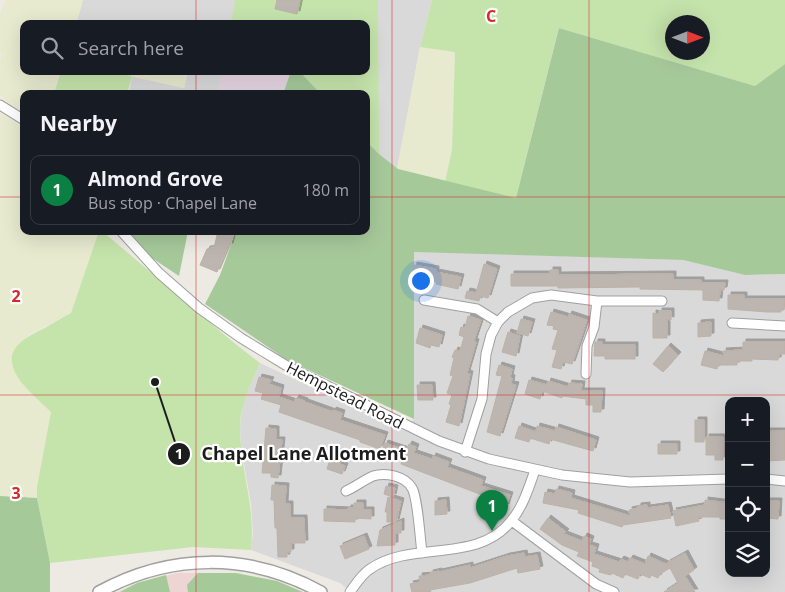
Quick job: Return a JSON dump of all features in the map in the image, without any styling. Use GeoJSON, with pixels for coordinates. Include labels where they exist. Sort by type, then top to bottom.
{"type":"FeatureCollection","features":[{"type":"Feature","properties":{"kind":"street"},"geometry":{"type":"LineString","coordinates":[[0,105],[20,118]]}},
{"type":"Feature","properties":{"kind":"street","name":"Hempstead Road"},"geometry":{"type":"LineString","coordinates":[[124,235],[159,273],[199,308],[241,338],[286,366],[341,394],[465,452],[562,475],[630,482],[725,479]]}},
{"type":"Feature","properties":{"kind":"street"},"geometry":{"type":"LineString","coordinates":[[465,452],[482,399],[488,344],[498,322],[508,312],[523,302],[541,296],[558,295],[597,302],[662,301]]}},
{"type":"Feature","properties":{"kind":"street"},"geometry":{"type":"LineString","coordinates":[[424,300],[477,309],[498,322]]}},
{"type":"Feature","properties":{"kind":"street"},"geometry":{"type":"LineString","coordinates":[[586,374],[587,346],[594,327],[597,302]]}},
{"type":"Feature","properties":{"kind":"street"},"geometry":{"type":"LineString","coordinates":[[732,323],[785,326]]}},
{"type":"Feature","properties":{"kind":"street"},"geometry":{"type":"LineString","coordinates":[[350,592],[361,577],[377,565],[396,557],[479,543],[493,537],[512,521],[523,503],[535,470]]}},
{"type":"Feature","properties":{"kind":"street"},"geometry":{"type":"LineString","coordinates":[[346,491],[373,476],[398,477],[408,483],[412,487],[416,500],[422,553]]}},
{"type":"Feature","properties":{"kind":"street"},"geometry":{"type":"LineString","coordinates":[[770,480],[785,480]]}},
{"type":"Feature","properties":{"kind":"street"},"geometry":{"type":"LineString","coordinates":[[512,521],[587,578],[609,591]]}},
{"type":"Feature","properties":{"kind":"street"},"geometry":{"type":"LineString","coordinates":[[98,592],[131,576],[170,566],[218,562],[261,569],[282,575],[321,592]]}},
{"type":"Feature","properties":{"kind":"shaded area"},"geometry":{"type":"Polygon","coordinates":[[[83,0],[432,0],[420,47],[397,169],[370,145],[370,90],[317,90],[303,75],[370,75],[370,20],[77,20],[83,0]]]}},
{"type":"Feature","properties":{"kind":"shaded area"},"geometry":{"type":"Polygon","coordinates":[[[187,75],[221,75],[219,90],[130,90],[132,76],[184,88],[187,75]]]}},
{"type":"Feature","properties":{"kind":"shaded area"},"geometry":{"type":"Polygon","coordinates":[[[221,75],[290,75],[284,90],[219,90],[221,75]]]}},
{"type":"Feature","properties":{"kind":"shaded area"},"geometry":{"type":"Polygon","coordinates":[[[414,251],[683,260],[745,275],[785,274],[785,592],[351,592],[340,583],[251,550],[253,534],[251,504],[241,447],[240,427],[243,401],[260,363],[403,430],[414,419],[414,251]]]}},
{"type":"Feature","properties":{"kind":"shaded area"},"geometry":{"type":"Polygon","coordinates":[[[177,573],[236,573],[286,592],[118,592],[137,583],[177,573]]]}},
{"type":"Feature","properties":{"kind":"green space"},"geometry":{"type":"Polygon","coordinates":[[[6,0],[83,0],[77,20],[20,20],[20,75],[60,75],[55,90],[20,90],[20,111],[0,96],[0,60],[2,54],[0,54],[0,14],[6,0]]]}},
{"type":"Feature","properties":{"kind":"green space"},"geometry":{"type":"Polygon","coordinates":[[[235,0],[378,0],[379,154],[370,145],[370,90],[317,90],[303,75],[370,75],[370,20],[232,20],[235,0]]]}},
{"type":"Feature","properties":{"kind":"green space"},"geometry":{"type":"Polygon","coordinates":[[[432,0],[785,0],[785,64],[755,86],[667,60],[710,60],[710,15],[665,15],[665,59],[559,28],[516,198],[445,182],[452,150],[455,52],[420,47],[432,0]]]}},
{"type":"Feature","properties":{"kind":"green space"},"geometry":{"type":"Polygon","coordinates":[[[559,28],[755,86],[785,64],[785,274],[745,275],[683,260],[414,252],[414,419],[287,360],[205,304],[220,275],[235,235],[370,235],[370,145],[398,169],[516,198],[559,28]]]}},
{"type":"Feature","properties":{"kind":"green space"},"geometry":{"type":"Polygon","coordinates":[[[420,47],[455,52],[452,150],[445,182],[397,169],[420,47]]]}},
{"type":"Feature","properties":{"kind":"green space"},"geometry":{"type":"Polygon","coordinates":[[[60,75],[132,76],[128,90],[55,90],[60,75]]]}},
{"type":"Feature","properties":{"kind":"green space"},"geometry":{"type":"Polygon","coordinates":[[[124,75],[187,75],[184,88],[124,75]]]}},
{"type":"Feature","properties":{"kind":"green space"},"geometry":{"type":"Polygon","coordinates":[[[290,75],[303,75],[317,90],[284,90],[290,75]]]}},
{"type":"Feature","properties":{"kind":"green space"},"geometry":{"type":"Polygon","coordinates":[[[0,113],[20,126],[20,235],[98,235],[71,313],[28,335],[36,396],[51,412],[37,487],[37,498],[0,496],[0,113]]]}},
{"type":"Feature","properties":{"kind":"green space"},"geometry":{"type":"Polygon","coordinates":[[[98,235],[107,235],[260,363],[244,402],[240,419],[242,459],[250,504],[251,550],[193,547],[50,563],[37,498],[37,487],[51,412],[21,382],[15,372],[12,356],[15,349],[26,338],[71,313],[98,235]]]}},
{"type":"Feature","properties":{"kind":"green space"},"geometry":{"type":"Polygon","coordinates":[[[132,235],[187,235],[179,276],[152,258],[132,235]]]}},
{"type":"Feature","properties":{"kind":"green space"},"geometry":{"type":"Polygon","coordinates":[[[0,496],[37,498],[50,563],[50,592],[0,592],[0,496]]]}},
{"type":"Feature","properties":{"kind":"green space"},"geometry":{"type":"Polygon","coordinates":[[[198,573],[236,573],[277,581],[303,592],[188,592],[187,585],[198,573]]]}},
{"type":"Feature","properties":{"kind":"green space"},"geometry":{"type":"Polygon","coordinates":[[[166,575],[170,592],[120,592],[137,583],[166,575]]]}},
{"type":"Feature","properties":{"kind":"building"},"geometry":{"type":"Polygon","coordinates":[[[277,0],[300,0],[297,14],[275,9],[277,0]]]}},
{"type":"Feature","properties":{"kind":"building"},"geometry":{"type":"Polygon","coordinates":[[[217,235],[233,235],[230,246],[228,246],[217,272],[200,265],[207,249],[214,248],[217,235]]]}},
{"type":"Feature","properties":{"kind":"building"},"geometry":{"type":"Polygon","coordinates":[[[484,264],[497,269],[488,298],[480,296],[479,301],[465,298],[467,291],[476,293],[484,264]]]}},
{"type":"Feature","properties":{"kind":"building"},"geometry":{"type":"Polygon","coordinates":[[[414,265],[436,269],[436,272],[461,277],[458,289],[436,284],[437,282],[412,279],[414,265]]]}},
{"type":"Feature","properties":{"kind":"building"},"geometry":{"type":"Polygon","coordinates":[[[550,270],[558,270],[558,275],[673,274],[673,280],[701,280],[701,283],[725,283],[724,290],[720,290],[719,301],[703,300],[703,290],[640,289],[640,287],[558,288],[558,286],[511,286],[511,274],[550,274],[550,270]]]}},
{"type":"Feature","properties":{"kind":"building"},"geometry":{"type":"Polygon","coordinates":[[[728,295],[744,295],[744,299],[785,299],[784,310],[781,310],[781,312],[767,312],[728,309],[728,295]]]}},
{"type":"Feature","properties":{"kind":"building"},"geometry":{"type":"Polygon","coordinates":[[[659,311],[671,311],[671,320],[667,319],[667,338],[653,338],[653,313],[659,314],[659,311]]]}},
{"type":"Feature","properties":{"kind":"building"},"geometry":{"type":"Polygon","coordinates":[[[551,312],[568,317],[569,314],[587,320],[572,364],[563,362],[561,369],[552,367],[557,350],[552,349],[558,330],[553,329],[554,326],[547,325],[551,312]]]}},
{"type":"Feature","properties":{"kind":"building"},"geometry":{"type":"Polygon","coordinates":[[[468,316],[481,320],[467,373],[470,374],[459,426],[446,422],[452,395],[447,393],[453,376],[450,375],[454,358],[452,357],[455,350],[460,351],[464,337],[459,335],[461,327],[465,328],[468,316]]]}},
{"type":"Feature","properties":{"kind":"building"},"geometry":{"type":"Polygon","coordinates":[[[521,319],[532,322],[528,336],[517,333],[521,319]]]}},
{"type":"Feature","properties":{"kind":"building"},"geometry":{"type":"Polygon","coordinates":[[[711,322],[711,336],[698,337],[698,323],[711,322]]]}},
{"type":"Feature","properties":{"kind":"building"},"geometry":{"type":"Polygon","coordinates":[[[420,328],[442,335],[439,347],[431,345],[430,348],[416,343],[420,328]]]}},
{"type":"Feature","properties":{"kind":"building"},"geometry":{"type":"Polygon","coordinates":[[[508,332],[520,336],[516,356],[502,352],[508,332]]]}},
{"type":"Feature","properties":{"kind":"building"},"geometry":{"type":"Polygon","coordinates":[[[595,342],[602,342],[602,345],[635,345],[635,359],[605,359],[605,356],[594,356],[595,342]]]}},
{"type":"Feature","properties":{"kind":"building"},"geometry":{"type":"Polygon","coordinates":[[[743,342],[785,342],[785,354],[779,354],[778,360],[752,359],[752,361],[737,361],[737,365],[718,365],[717,369],[701,365],[705,351],[724,356],[723,351],[743,350],[743,342]]]}},
{"type":"Feature","properties":{"kind":"building"},"geometry":{"type":"Polygon","coordinates":[[[668,346],[678,355],[663,372],[653,364],[668,346]]]}},
{"type":"Feature","properties":{"kind":"building"},"geometry":{"type":"Polygon","coordinates":[[[499,365],[512,369],[511,384],[516,385],[500,436],[487,432],[502,376],[496,375],[499,365]]]}},
{"type":"Feature","properties":{"kind":"building"},"geometry":{"type":"Polygon","coordinates":[[[259,377],[271,380],[269,384],[281,388],[279,397],[294,402],[296,398],[333,412],[333,410],[342,413],[340,420],[385,435],[380,449],[360,442],[360,440],[279,412],[281,405],[261,399],[263,393],[255,391],[259,377]]]}},
{"type":"Feature","properties":{"kind":"building"},"geometry":{"type":"Polygon","coordinates":[[[529,380],[547,385],[548,381],[568,387],[569,383],[582,384],[581,391],[602,391],[601,412],[593,412],[593,405],[586,405],[586,399],[562,396],[562,398],[542,391],[540,399],[525,394],[529,380]]]}},
{"type":"Feature","properties":{"kind":"building"},"geometry":{"type":"Polygon","coordinates":[[[417,385],[432,385],[433,400],[418,400],[417,385]]]}},
{"type":"Feature","properties":{"kind":"building"},"geometry":{"type":"Polygon","coordinates":[[[695,420],[704,420],[704,442],[695,442],[695,420]]]}},
{"type":"Feature","properties":{"kind":"building"},"geometry":{"type":"Polygon","coordinates":[[[519,426],[536,432],[537,426],[555,431],[556,427],[596,440],[593,451],[550,439],[549,444],[530,438],[529,442],[515,438],[519,426]]]}},
{"type":"Feature","properties":{"kind":"building"},"geometry":{"type":"Polygon","coordinates":[[[266,428],[276,429],[276,440],[282,440],[278,478],[271,477],[271,473],[262,473],[266,428]]]}},
{"type":"Feature","properties":{"kind":"building"},"geometry":{"type":"Polygon","coordinates":[[[770,431],[785,431],[785,460],[770,461],[770,431]]]}},
{"type":"Feature","properties":{"kind":"building"},"geometry":{"type":"Polygon","coordinates":[[[706,437],[723,437],[723,460],[715,460],[715,455],[706,455],[706,437]]]}},
{"type":"Feature","properties":{"kind":"building"},"geometry":{"type":"Polygon","coordinates":[[[385,443],[406,450],[409,444],[416,447],[414,453],[432,459],[433,456],[449,462],[447,467],[483,480],[481,486],[510,495],[506,507],[481,499],[482,495],[401,464],[402,461],[381,454],[385,443]]]}},
{"type":"Feature","properties":{"kind":"building"},"geometry":{"type":"Polygon","coordinates":[[[658,444],[677,444],[677,454],[658,454],[658,444]]]}},
{"type":"Feature","properties":{"kind":"building"},"geometry":{"type":"Polygon","coordinates":[[[333,450],[343,454],[340,464],[345,466],[342,474],[327,469],[333,450]]]}},
{"type":"Feature","properties":{"kind":"building"},"geometry":{"type":"Polygon","coordinates":[[[272,485],[286,486],[285,504],[290,504],[290,518],[304,518],[305,543],[291,543],[291,552],[287,552],[287,557],[278,557],[274,500],[271,500],[272,485]]]}},
{"type":"Feature","properties":{"kind":"building"},"geometry":{"type":"Polygon","coordinates":[[[386,486],[395,488],[393,497],[384,494],[386,486]]]}},
{"type":"Feature","properties":{"kind":"building"},"geometry":{"type":"Polygon","coordinates":[[[556,489],[572,493],[571,498],[630,516],[629,510],[638,508],[638,506],[647,505],[647,508],[668,505],[671,518],[623,525],[622,527],[578,513],[579,510],[543,503],[545,492],[555,494],[556,489]]]}},
{"type":"Feature","properties":{"kind":"building"},"geometry":{"type":"Polygon","coordinates":[[[388,497],[401,501],[396,522],[387,522],[387,512],[385,512],[388,497]]]}},
{"type":"Feature","properties":{"kind":"building"},"geometry":{"type":"Polygon","coordinates":[[[446,500],[447,514],[435,515],[435,501],[446,500]]]}},
{"type":"Feature","properties":{"kind":"building"},"geometry":{"type":"Polygon","coordinates":[[[705,500],[725,502],[725,519],[720,519],[720,517],[698,517],[699,521],[676,526],[673,511],[705,505],[705,500]]]}},
{"type":"Feature","properties":{"kind":"building"},"geometry":{"type":"Polygon","coordinates":[[[770,501],[779,501],[778,519],[770,518],[770,501]]]}},
{"type":"Feature","properties":{"kind":"building"},"geometry":{"type":"Polygon","coordinates":[[[354,503],[363,503],[363,510],[371,510],[371,519],[355,518],[355,522],[324,521],[324,509],[348,510],[348,508],[354,508],[354,503]]]}},
{"type":"Feature","properties":{"kind":"building"},"geometry":{"type":"Polygon","coordinates":[[[548,518],[566,532],[564,534],[582,541],[584,536],[591,539],[589,545],[596,547],[594,554],[619,562],[621,559],[628,562],[630,558],[645,564],[648,556],[668,565],[667,563],[685,553],[694,570],[685,576],[695,592],[664,592],[678,583],[670,568],[660,574],[658,578],[651,575],[650,578],[640,574],[638,579],[625,574],[623,578],[612,573],[611,575],[599,572],[600,569],[592,566],[593,562],[577,556],[579,552],[562,545],[540,529],[548,518]]]}},
{"type":"Feature","properties":{"kind":"building"},"geometry":{"type":"Polygon","coordinates":[[[401,521],[401,533],[395,533],[395,545],[377,546],[380,530],[401,521]]]}},
{"type":"Feature","properties":{"kind":"building"},"geometry":{"type":"Polygon","coordinates":[[[364,536],[369,549],[345,559],[340,546],[364,536]]]}},
{"type":"Feature","properties":{"kind":"building"},"geometry":{"type":"Polygon","coordinates":[[[524,553],[525,557],[537,555],[540,569],[518,573],[517,568],[470,583],[430,590],[431,592],[412,592],[410,584],[420,582],[419,576],[470,565],[470,568],[507,556],[524,553]]]}},
{"type":"Feature","properties":{"kind":"place","name":"Chapel Lane Allotment"},"geometry":{"type":"Point","coordinates":[155,382]}},
{"type":"Feature","properties":{"kind":"place","name":"Almond Grove"},"geometry":{"type":"Point","coordinates":[492,531]}}]}
